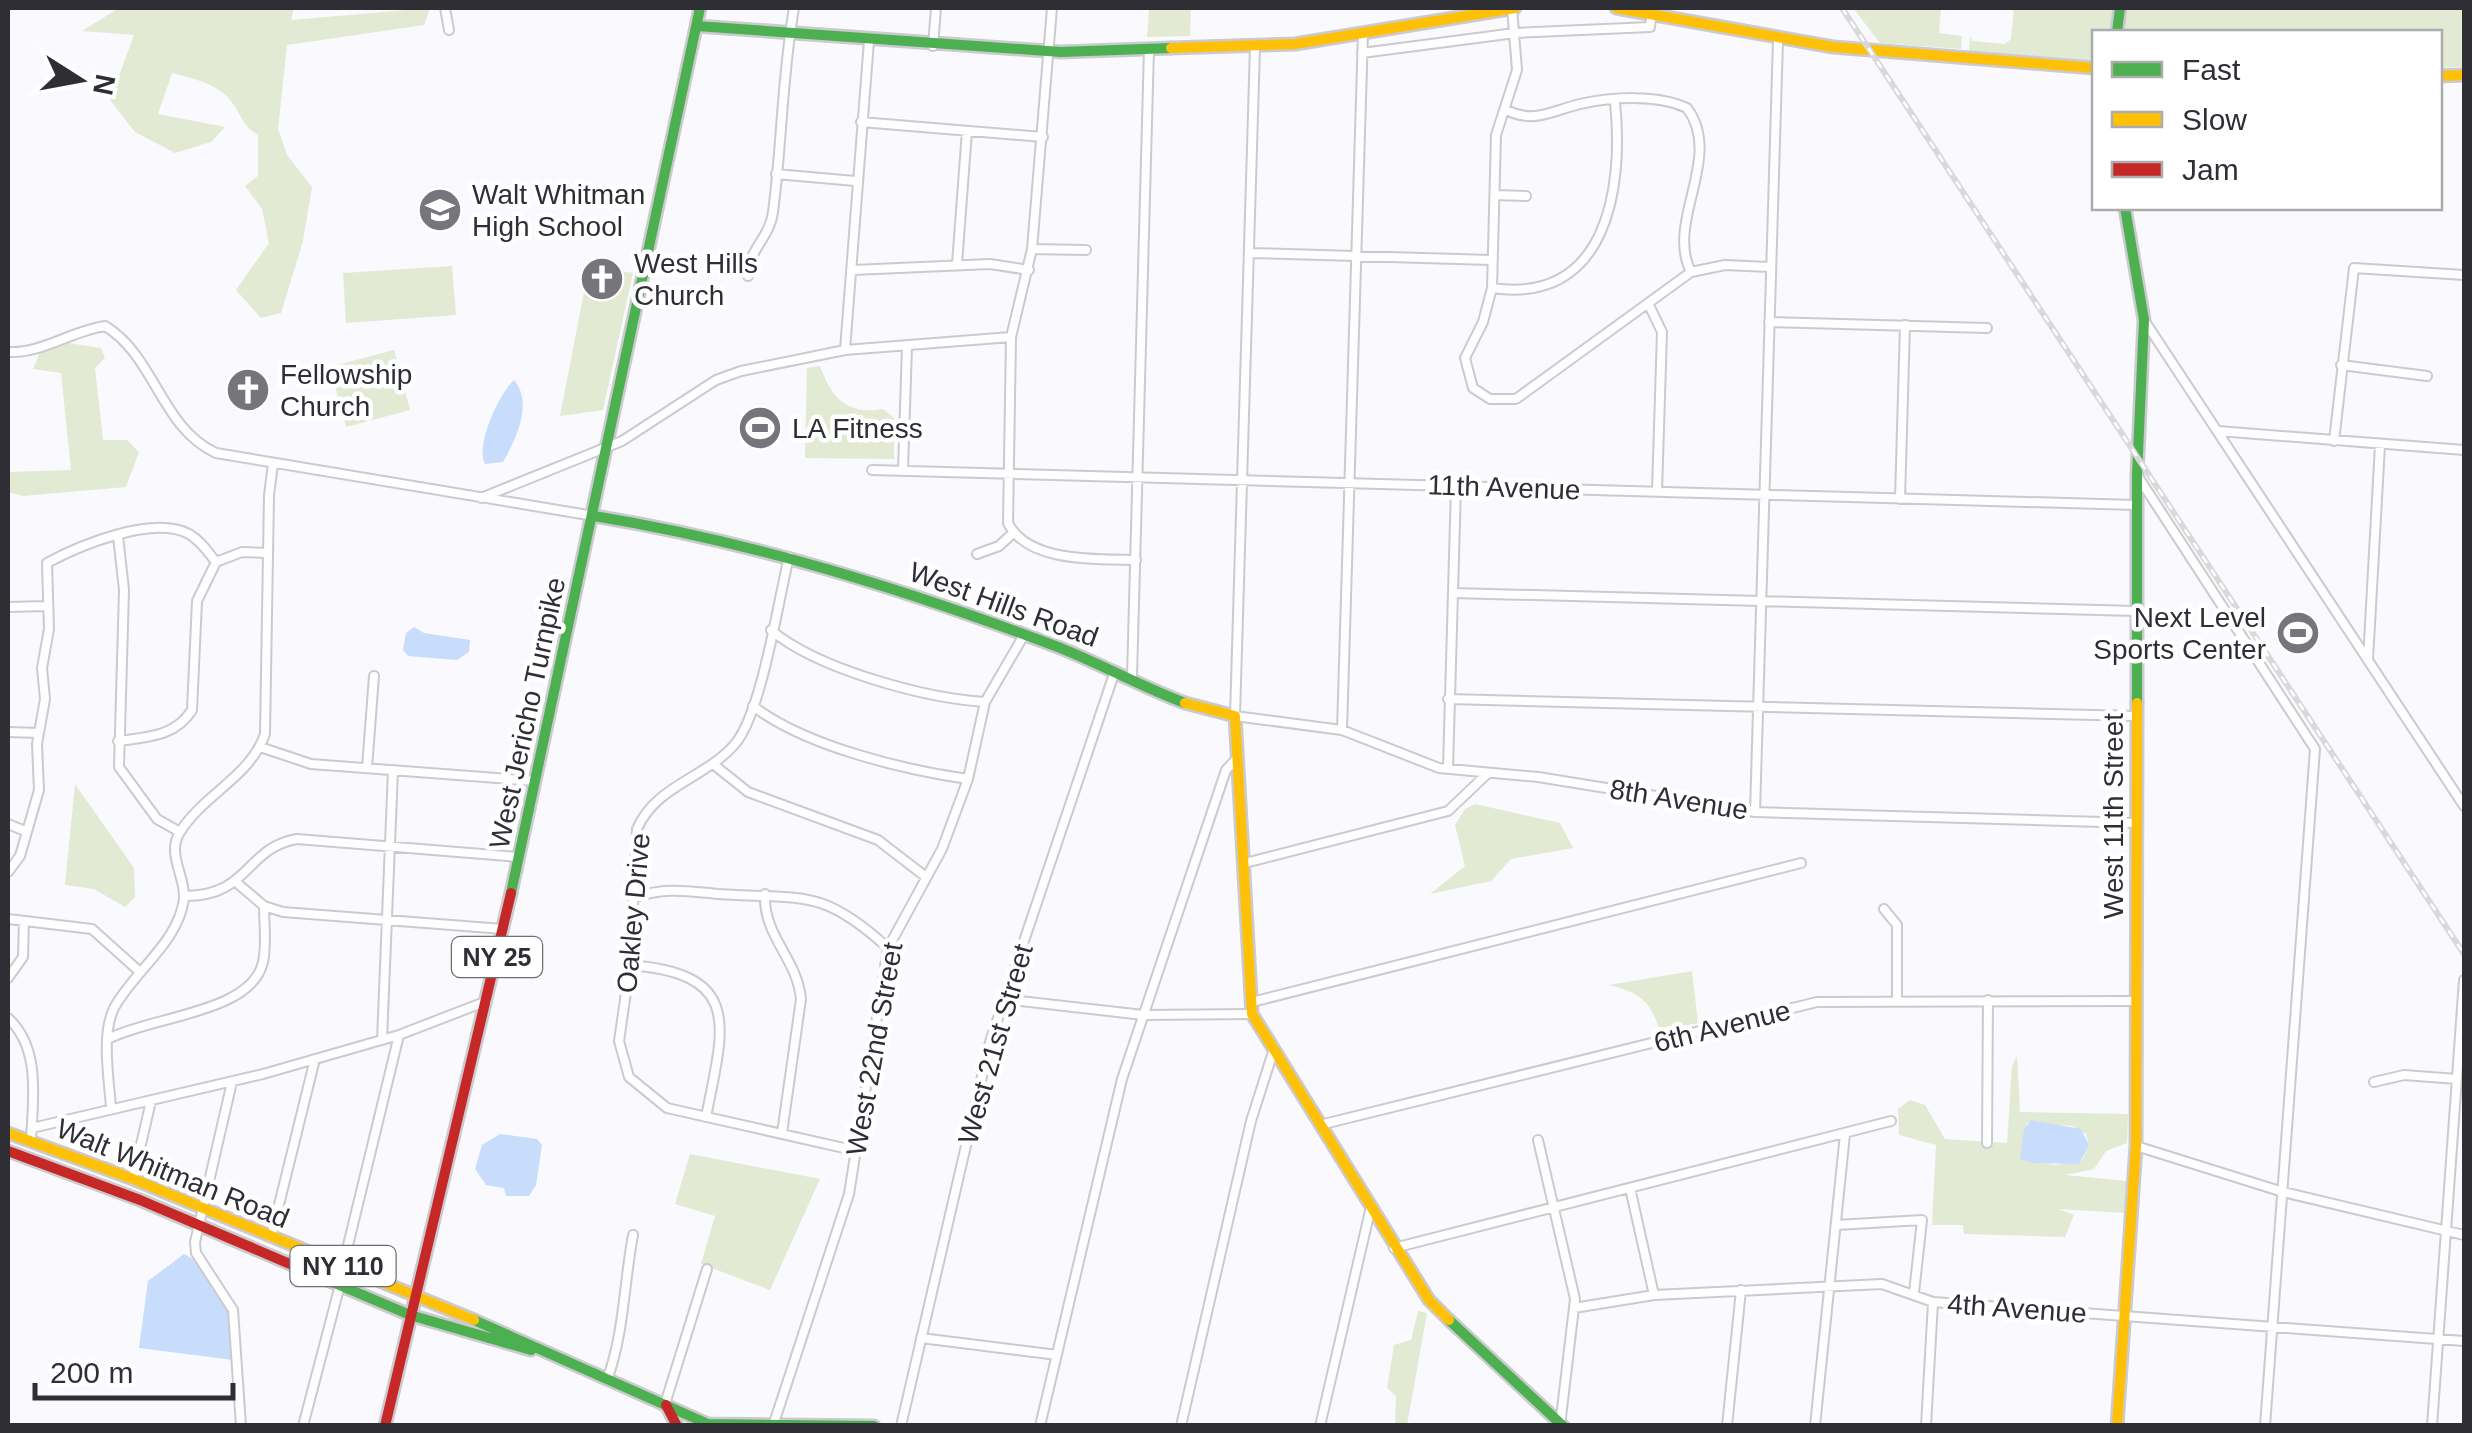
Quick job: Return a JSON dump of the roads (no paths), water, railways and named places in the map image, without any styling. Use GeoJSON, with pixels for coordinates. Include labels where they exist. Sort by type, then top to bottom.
{"type":"FeatureCollection","features":[{"type":"Feature","properties":{"kind":"main road","name":"West Jericho Turnpike"},"geometry":{"type":"LineString","coordinates":[[385,1426],[503,930],[610,445],[700,8]]}},
{"type":"Feature","properties":{"kind":"main road"},"geometry":{"type":"LineString","coordinates":[[697,26],[1051,52],[1256,47],[1514,8]]}},
{"type":"Feature","properties":{"kind":"main road"},"geometry":{"type":"LineString","coordinates":[[1616,8],[1652,12],[1778,40],[2092,68]]}},
{"type":"Feature","properties":{"kind":"main road","name":"West 11th Street"},"geometry":{"type":"LineString","coordinates":[[2117,1426],[2136,1146],[2136,475],[2144,320],[2141,282],[2124,210]]}},
{"type":"Feature","properties":{"kind":"main road","name":"West Hills Road"},"geometry":{"type":"LineString","coordinates":[[594,516],[703,534],[896,588],[1116,670],[1216,717],[1236,716]]}},
{"type":"Feature","properties":{"kind":"main road"},"geometry":{"type":"LineString","coordinates":[[1236,716],[1252,1014],[1370,1211],[1429,1300],[1498,1370],[1561,1425]]}},
{"type":"Feature","properties":{"kind":"main road","name":"Walt Whitman Road"},"geometry":{"type":"LineString","coordinates":[[8,1133],[31,1134],[66,1152],[519,1339],[540,1352]]}},
{"type":"Feature","properties":{"kind":"main road"},"geometry":{"type":"LineString","coordinates":[[8,1148],[24,1150],[31,1134]]}},
{"type":"Feature","properties":{"kind":"main road","name":"Walt Whitman Road"},"geometry":{"type":"LineString","coordinates":[[8,1148],[410,1315],[540,1352],[708,1424]]}},
{"type":"Feature","properties":{"kind":"main road"},"geometry":{"type":"LineString","coordinates":[[27,1157],[39,1150],[66,1152]]}},
{"type":"Feature","properties":{"kind":"main road"},"geometry":{"type":"LineString","coordinates":[[665,1404],[676,1426]]}},
{"type":"Feature","properties":{"kind":"main road","name":"Walt Whitman Road"},"geometry":{"type":"LineString","coordinates":[[665,1404],[724,1420],[756,1422]]}},
{"type":"Feature","properties":{"kind":"main road"},"geometry":{"type":"LineString","coordinates":[[690,1426],[708,1424]]}},
{"type":"Feature","properties":{"kind":"main road","name":"NY 110"},"geometry":{"type":"LineString","coordinates":[[708,1424],[874,1426]]}},
{"type":"Feature","properties":{"kind":"street"},"geometry":{"type":"LineString","coordinates":[[444,8],[449,30]]}},
{"type":"Feature","properties":{"kind":"street"},"geometry":{"type":"LineString","coordinates":[[748,276],[747,264],[770,227],[794,8]]}},
{"type":"Feature","properties":{"kind":"street"},"geometry":{"type":"LineString","coordinates":[[933,46],[936,8]]}},
{"type":"Feature","properties":{"kind":"street"},"geometry":{"type":"LineString","coordinates":[[1052,8],[1032,248],[1011,337],[1008,523],[1013,533],[1072,557],[1136,560]]}},
{"type":"Feature","properties":{"kind":"street"},"geometry":{"type":"LineString","coordinates":[[1514,8],[1516,84],[1496,135],[1492,288],[1465,368],[1480,394],[1504,401],[1516,399],[1691,272],[1724,265],[1769,266]]}},
{"type":"Feature","properties":{"kind":"street"},"geometry":{"type":"LineString","coordinates":[[1362,53],[1515,33],[1650,27],[1652,12]]}},
{"type":"Feature","properties":{"kind":"street"},"geometry":{"type":"LineString","coordinates":[[1342,730],[1362,33]]}},
{"type":"Feature","properties":{"kind":"street"},"geometry":{"type":"LineString","coordinates":[[846,350],[859,218],[856,181],[868,40]]}},
{"type":"Feature","properties":{"kind":"street"},"geometry":{"type":"LineString","coordinates":[[1756,812],[1778,40]]}},
{"type":"Feature","properties":{"kind":"street"},"geometry":{"type":"LineString","coordinates":[[1236,716],[1256,47]]}},
{"type":"Feature","properties":{"kind":"street"},"geometry":{"type":"LineString","coordinates":[[1132,677],[1149,48]]}},
{"type":"Feature","properties":{"kind":"street"},"geometry":{"type":"LineString","coordinates":[[1506,110],[1538,118],[1583,103],[1657,98],[1674,102],[1692,115],[1698,138],[1697,180],[1683,243],[1691,272]]}},
{"type":"Feature","properties":{"kind":"street"},"geometry":{"type":"LineString","coordinates":[[1492,288],[1541,288],[1594,247],[1609,217],[1616,181],[1615,102]]}},
{"type":"Feature","properties":{"kind":"street"},"geometry":{"type":"LineString","coordinates":[[861,122],[1044,137]]}},
{"type":"Feature","properties":{"kind":"street"},"geometry":{"type":"LineString","coordinates":[[957,264],[967,131]]}},
{"type":"Feature","properties":{"kind":"street"},"geometry":{"type":"LineString","coordinates":[[776,174],[856,181]]}},
{"type":"Feature","properties":{"kind":"street"},"geometry":{"type":"LineString","coordinates":[[1495,195],[1526,196]]}},
{"type":"Feature","properties":{"kind":"street"},"geometry":{"type":"LineString","coordinates":[[1032,248],[1086,250]]}},
{"type":"Feature","properties":{"kind":"street"},"geometry":{"type":"LineString","coordinates":[[1251,253],[1492,260]]}},
{"type":"Feature","properties":{"kind":"street"},"geometry":{"type":"LineString","coordinates":[[853,270],[957,264],[1028,270]]}},
{"type":"Feature","properties":{"kind":"street"},"geometry":{"type":"LineString","coordinates":[[2334,441],[2354,268],[2464,275]]}},
{"type":"Feature","properties":{"kind":"street"},"geometry":{"type":"LineString","coordinates":[[1648,302],[1662,332],[1657,491]]}},
{"type":"Feature","properties":{"kind":"street"},"geometry":{"type":"LineString","coordinates":[[2144,320],[2464,806]]}},
{"type":"Feature","properties":{"kind":"street"},"geometry":{"type":"LineString","coordinates":[[1769,322],[1987,328]]}},
{"type":"Feature","properties":{"kind":"street"},"geometry":{"type":"LineString","coordinates":[[1900,499],[1905,325]]}},
{"type":"Feature","properties":{"kind":"street","name":"West Hills Road"},"geometry":{"type":"LineString","coordinates":[[8,352],[29,351],[69,334],[104,326],[124,337],[182,427],[204,448],[273,464],[594,516]]}},
{"type":"Feature","properties":{"kind":"street"},"geometry":{"type":"LineString","coordinates":[[481,498],[610,445],[728,375],[790,358],[846,350],[1011,337]]}},
{"type":"Feature","properties":{"kind":"street"},"geometry":{"type":"LineString","coordinates":[[903,470],[907,346]]}},
{"type":"Feature","properties":{"kind":"street"},"geometry":{"type":"LineString","coordinates":[[2341,365],[2427,376]]}},
{"type":"Feature","properties":{"kind":"street"},"geometry":{"type":"LineString","coordinates":[[2218,431],[2464,450]]}},
{"type":"Feature","properties":{"kind":"street"},"geometry":{"type":"LineString","coordinates":[[2368,660],[2380,444]]}},
{"type":"Feature","properties":{"kind":"street"},"geometry":{"type":"LineString","coordinates":[[110,1108],[108,1040],[114,1010],[167,940],[185,896],[175,860],[180,832],[260,747],[268,716],[268,553],[273,464]]}},
{"type":"Feature","properties":{"kind":"street","name":"11th Avenue"},"geometry":{"type":"LineString","coordinates":[[872,470],[2136,505]]}},
{"type":"Feature","properties":{"kind":"street"},"geometry":{"type":"LineString","coordinates":[[2136,475],[2315,749],[2265,1426]]}},
{"type":"Feature","properties":{"kind":"street"},"geometry":{"type":"LineString","coordinates":[[1448,769],[1456,486]]}},
{"type":"Feature","properties":{"kind":"street"},"geometry":{"type":"LineString","coordinates":[[8,872],[20,856],[39,790],[39,732],[45,709],[42,668],[49,629],[47,563],[86,542],[150,529],[177,529],[199,541],[216,562]]}},
{"type":"Feature","properties":{"kind":"street"},"geometry":{"type":"LineString","coordinates":[[977,554],[1000,546],[1013,533]]}},
{"type":"Feature","properties":{"kind":"street"},"geometry":{"type":"LineString","coordinates":[[118,536],[124,590],[118,741],[124,778],[157,818],[180,832]]}},
{"type":"Feature","properties":{"kind":"street"},"geometry":{"type":"LineString","coordinates":[[118,741],[162,734],[186,721],[192,710],[197,600],[216,562],[242,552],[268,553]]}},
{"type":"Feature","properties":{"kind":"street","name":"Oakley Drive"},"geometry":{"type":"LineString","coordinates":[[789,557],[753,706],[738,740],[714,764],[665,793],[643,814],[634,845],[630,965],[619,1040],[624,1068],[651,1100],[667,1108],[857,1151]]}},
{"type":"Feature","properties":{"kind":"street"},"geometry":{"type":"LineString","coordinates":[[1454,592],[2136,611]]}},
{"type":"Feature","properties":{"kind":"street"},"geometry":{"type":"LineString","coordinates":[[8,607],[48,606]]}},
{"type":"Feature","properties":{"kind":"street"},"geometry":{"type":"LineString","coordinates":[[771,630],[801,653],[936,695],[985,702]]}},
{"type":"Feature","properties":{"kind":"street","name":"West 22nd Street"},"geometry":{"type":"LineString","coordinates":[[774,1424],[845,1208],[888,948],[942,848],[968,779],[985,702],[1024,635]]}},
{"type":"Feature","properties":{"kind":"street","name":"West 21st Street"},"geometry":{"type":"LineString","coordinates":[[901,1426],[1004,999],[1116,670]]}},
{"type":"Feature","properties":{"kind":"street"},"geometry":{"type":"LineString","coordinates":[[367,768],[374,676]]}},
{"type":"Feature","properties":{"kind":"street"},"geometry":{"type":"LineString","coordinates":[[1448,700],[2136,716]]}},
{"type":"Feature","properties":{"kind":"street"},"geometry":{"type":"LineString","coordinates":[[753,706],[798,732],[913,770],[968,779]]}},
{"type":"Feature","properties":{"kind":"street","name":"8th Avenue"},"geometry":{"type":"LineString","coordinates":[[1236,716],[1342,730],[1412,761],[1448,769],[1538,777],[1756,812],[2136,822]]}},
{"type":"Feature","properties":{"kind":"street"},"geometry":{"type":"LineString","coordinates":[[8,732],[39,732]]}},
{"type":"Feature","properties":{"kind":"street"},"geometry":{"type":"LineString","coordinates":[[260,747],[296,762],[534,781]]}},
{"type":"Feature","properties":{"kind":"street"},"geometry":{"type":"LineString","coordinates":[[1040,1426],[1122,1079],[1226,770],[1238,757]]}},
{"type":"Feature","properties":{"kind":"street"},"geometry":{"type":"LineString","coordinates":[[714,764],[748,792],[878,840],[926,877]]}},
{"type":"Feature","properties":{"kind":"street"},"geometry":{"type":"LineString","coordinates":[[382,1040],[392,770]]}},
{"type":"Feature","properties":{"kind":"street"},"geometry":{"type":"LineString","coordinates":[[1244,863],[1448,811],[1487,774]]}},
{"type":"Feature","properties":{"kind":"street"},"geometry":{"type":"LineString","coordinates":[[8,824],[25,832]]}},
{"type":"Feature","properties":{"kind":"street"},"geometry":{"type":"LineString","coordinates":[[185,896],[202,896],[238,883],[258,859],[282,842],[388,845],[518,857]]}},
{"type":"Feature","properties":{"kind":"street"},"geometry":{"type":"LineString","coordinates":[[1252,1002],[1801,863]]}},
{"type":"Feature","properties":{"kind":"street"},"geometry":{"type":"LineString","coordinates":[[238,883],[264,906],[299,914],[503,930]]}},
{"type":"Feature","properties":{"kind":"street"},"geometry":{"type":"LineString","coordinates":[[635,897],[670,888],[792,894],[836,906],[888,948]]}},
{"type":"Feature","properties":{"kind":"street"},"geometry":{"type":"LineString","coordinates":[[765,894],[766,924],[799,977],[801,999],[782,1133]]}},
{"type":"Feature","properties":{"kind":"street"},"geometry":{"type":"LineString","coordinates":[[108,1040],[146,1022],[230,1002],[243,994],[263,961],[264,906]]}},
{"type":"Feature","properties":{"kind":"street"},"geometry":{"type":"LineString","coordinates":[[1884,909],[1897,925],[1897,999]]}},
{"type":"Feature","properties":{"kind":"street"},"geometry":{"type":"LineString","coordinates":[[8,919],[92,929],[140,972]]}},
{"type":"Feature","properties":{"kind":"street"},"geometry":{"type":"LineString","coordinates":[[8,978],[23,956],[24,921]]}},
{"type":"Feature","properties":{"kind":"street"},"geometry":{"type":"LineString","coordinates":[[630,965],[670,968],[690,976],[714,1002],[722,1033],[706,1117]]}},
{"type":"Feature","properties":{"kind":"street"},"geometry":{"type":"LineString","coordinates":[[2432,1426],[2464,980]]}},
{"type":"Feature","properties":{"kind":"street"},"geometry":{"type":"LineString","coordinates":[[1004,999],[1143,1015],[1252,1014]]}},
{"type":"Feature","properties":{"kind":"street"},"geometry":{"type":"LineString","coordinates":[[1988,1000],[1988,1143]]}},
{"type":"Feature","properties":{"kind":"street"},"geometry":{"type":"LineString","coordinates":[[8,1018],[20,1031],[30,1055],[31,1134],[110,1108],[232,1082],[400,1035],[487,1001]]}},
{"type":"Feature","properties":{"kind":"street","name":"6th Avenue"},"geometry":{"type":"LineString","coordinates":[[1318,1126],[1817,1002],[2136,1001]]}},
{"type":"Feature","properties":{"kind":"street"},"geometry":{"type":"LineString","coordinates":[[343,1266],[400,1035]]}},
{"type":"Feature","properties":{"kind":"street"},"geometry":{"type":"LineString","coordinates":[[1180,1426],[1251,1121],[1272,1052]]}},
{"type":"Feature","properties":{"kind":"street"},"geometry":{"type":"LineString","coordinates":[[271,1236],[316,1059]]}},
{"type":"Feature","properties":{"kind":"street"},"geometry":{"type":"LineString","coordinates":[[2374,1082],[2404,1076],[2457,1079]]}},
{"type":"Feature","properties":{"kind":"street"},"geometry":{"type":"LineString","coordinates":[[232,1082],[198,1224],[196,1253],[228,1298],[237,1326],[241,1426]]}},
{"type":"Feature","properties":{"kind":"street"},"geometry":{"type":"LineString","coordinates":[[133,1178],[151,1100]]}},
{"type":"Feature","properties":{"kind":"street"},"geometry":{"type":"LineString","coordinates":[[1394,1248],[1891,1121]]}},
{"type":"Feature","properties":{"kind":"street"},"geometry":{"type":"LineString","coordinates":[[1815,1426],[1844,1134]]}},
{"type":"Feature","properties":{"kind":"street"},"geometry":{"type":"LineString","coordinates":[[1538,1140],[1574,1290],[1561,1425]]}},
{"type":"Feature","properties":{"kind":"street"},"geometry":{"type":"LineString","coordinates":[[2136,1146],[2283,1192],[2464,1235]]}},
{"type":"Feature","properties":{"kind":"street"},"geometry":{"type":"LineString","coordinates":[[1630,1188],[1654,1294]]}},
{"type":"Feature","properties":{"kind":"street"},"geometry":{"type":"LineString","coordinates":[[1320,1426],[1370,1211]]}},
{"type":"Feature","properties":{"kind":"street"},"geometry":{"type":"LineString","coordinates":[[1836,1224],[1922,1220],[1914,1294]]}},
{"type":"Feature","properties":{"kind":"street"},"geometry":{"type":"LineString","coordinates":[[607,1380],[633,1235]]}},
{"type":"Feature","properties":{"kind":"street"},"geometry":{"type":"LineString","coordinates":[[665,1404],[706,1270]]}},
{"type":"Feature","properties":{"kind":"street"},"geometry":{"type":"LineString","coordinates":[[304,1426],[340,1284]]}},
{"type":"Feature","properties":{"kind":"street","name":"4th Avenue"},"geometry":{"type":"LineString","coordinates":[[1574,1308],[1654,1294],[1892,1285],[1933,1302],[2464,1341]]}},
{"type":"Feature","properties":{"kind":"street"},"geometry":{"type":"LineString","coordinates":[[1727,1426],[1741,1290]]}},
{"type":"Feature","properties":{"kind":"street"},"geometry":{"type":"LineString","coordinates":[[1926,1426],[1933,1302]]}},
{"type":"Feature","properties":{"kind":"street"},"geometry":{"type":"LineString","coordinates":[[921,1338],[1057,1355]]}},
{"type":"Feature","properties":{"kind":"water"},"geometry":{"type":"Polygon","coordinates":[[[514,380],[520,389],[523,409],[518,431],[503,462],[485,464],[483,445],[490,420],[514,380]]]}},
{"type":"Feature","properties":{"kind":"water"},"geometry":{"type":"Polygon","coordinates":[[[414,627],[424,633],[470,640],[469,652],[457,660],[408,656],[403,650],[406,633],[414,627]]]}},
{"type":"Feature","properties":{"kind":"water"},"geometry":{"type":"Polygon","coordinates":[[[2031,1120],[2081,1129],[2089,1145],[2079,1164],[2020,1159],[2024,1129],[2031,1120]]]}},
{"type":"Feature","properties":{"kind":"water"},"geometry":{"type":"Polygon","coordinates":[[[500,1134],[537,1139],[542,1145],[536,1185],[529,1196],[506,1196],[504,1188],[486,1185],[475,1169],[482,1145],[500,1134]]]}},
{"type":"Feature","properties":{"kind":"water"},"geometry":{"type":"Polygon","coordinates":[[[184,1254],[209,1273],[224,1300],[233,1360],[139,1348],[148,1281],[184,1254]]]}},
{"type":"Feature","properties":{"kind":"railway"},"geometry":{"type":"LineString","coordinates":[[1842,8],[2464,954]]}},
{"type":"Feature","properties":{"kind":"place","name":"Walt Whitman High School"},"geometry":{"type":"Point","coordinates":[440,210]}},
{"type":"Feature","properties":{"kind":"place","name":"West Hills Church"},"geometry":{"type":"Point","coordinates":[602,279]}},
{"type":"Feature","properties":{"kind":"place","name":"Fellowship Church"},"geometry":{"type":"Point","coordinates":[248,390]}},
{"type":"Feature","properties":{"kind":"place","name":"LA Fitness"},"geometry":{"type":"Point","coordinates":[760,428]}},
{"type":"Feature","properties":{"kind":"place","name":"Next Level Sports Center"},"geometry":{"type":"Point","coordinates":[2298,633]}}]}
